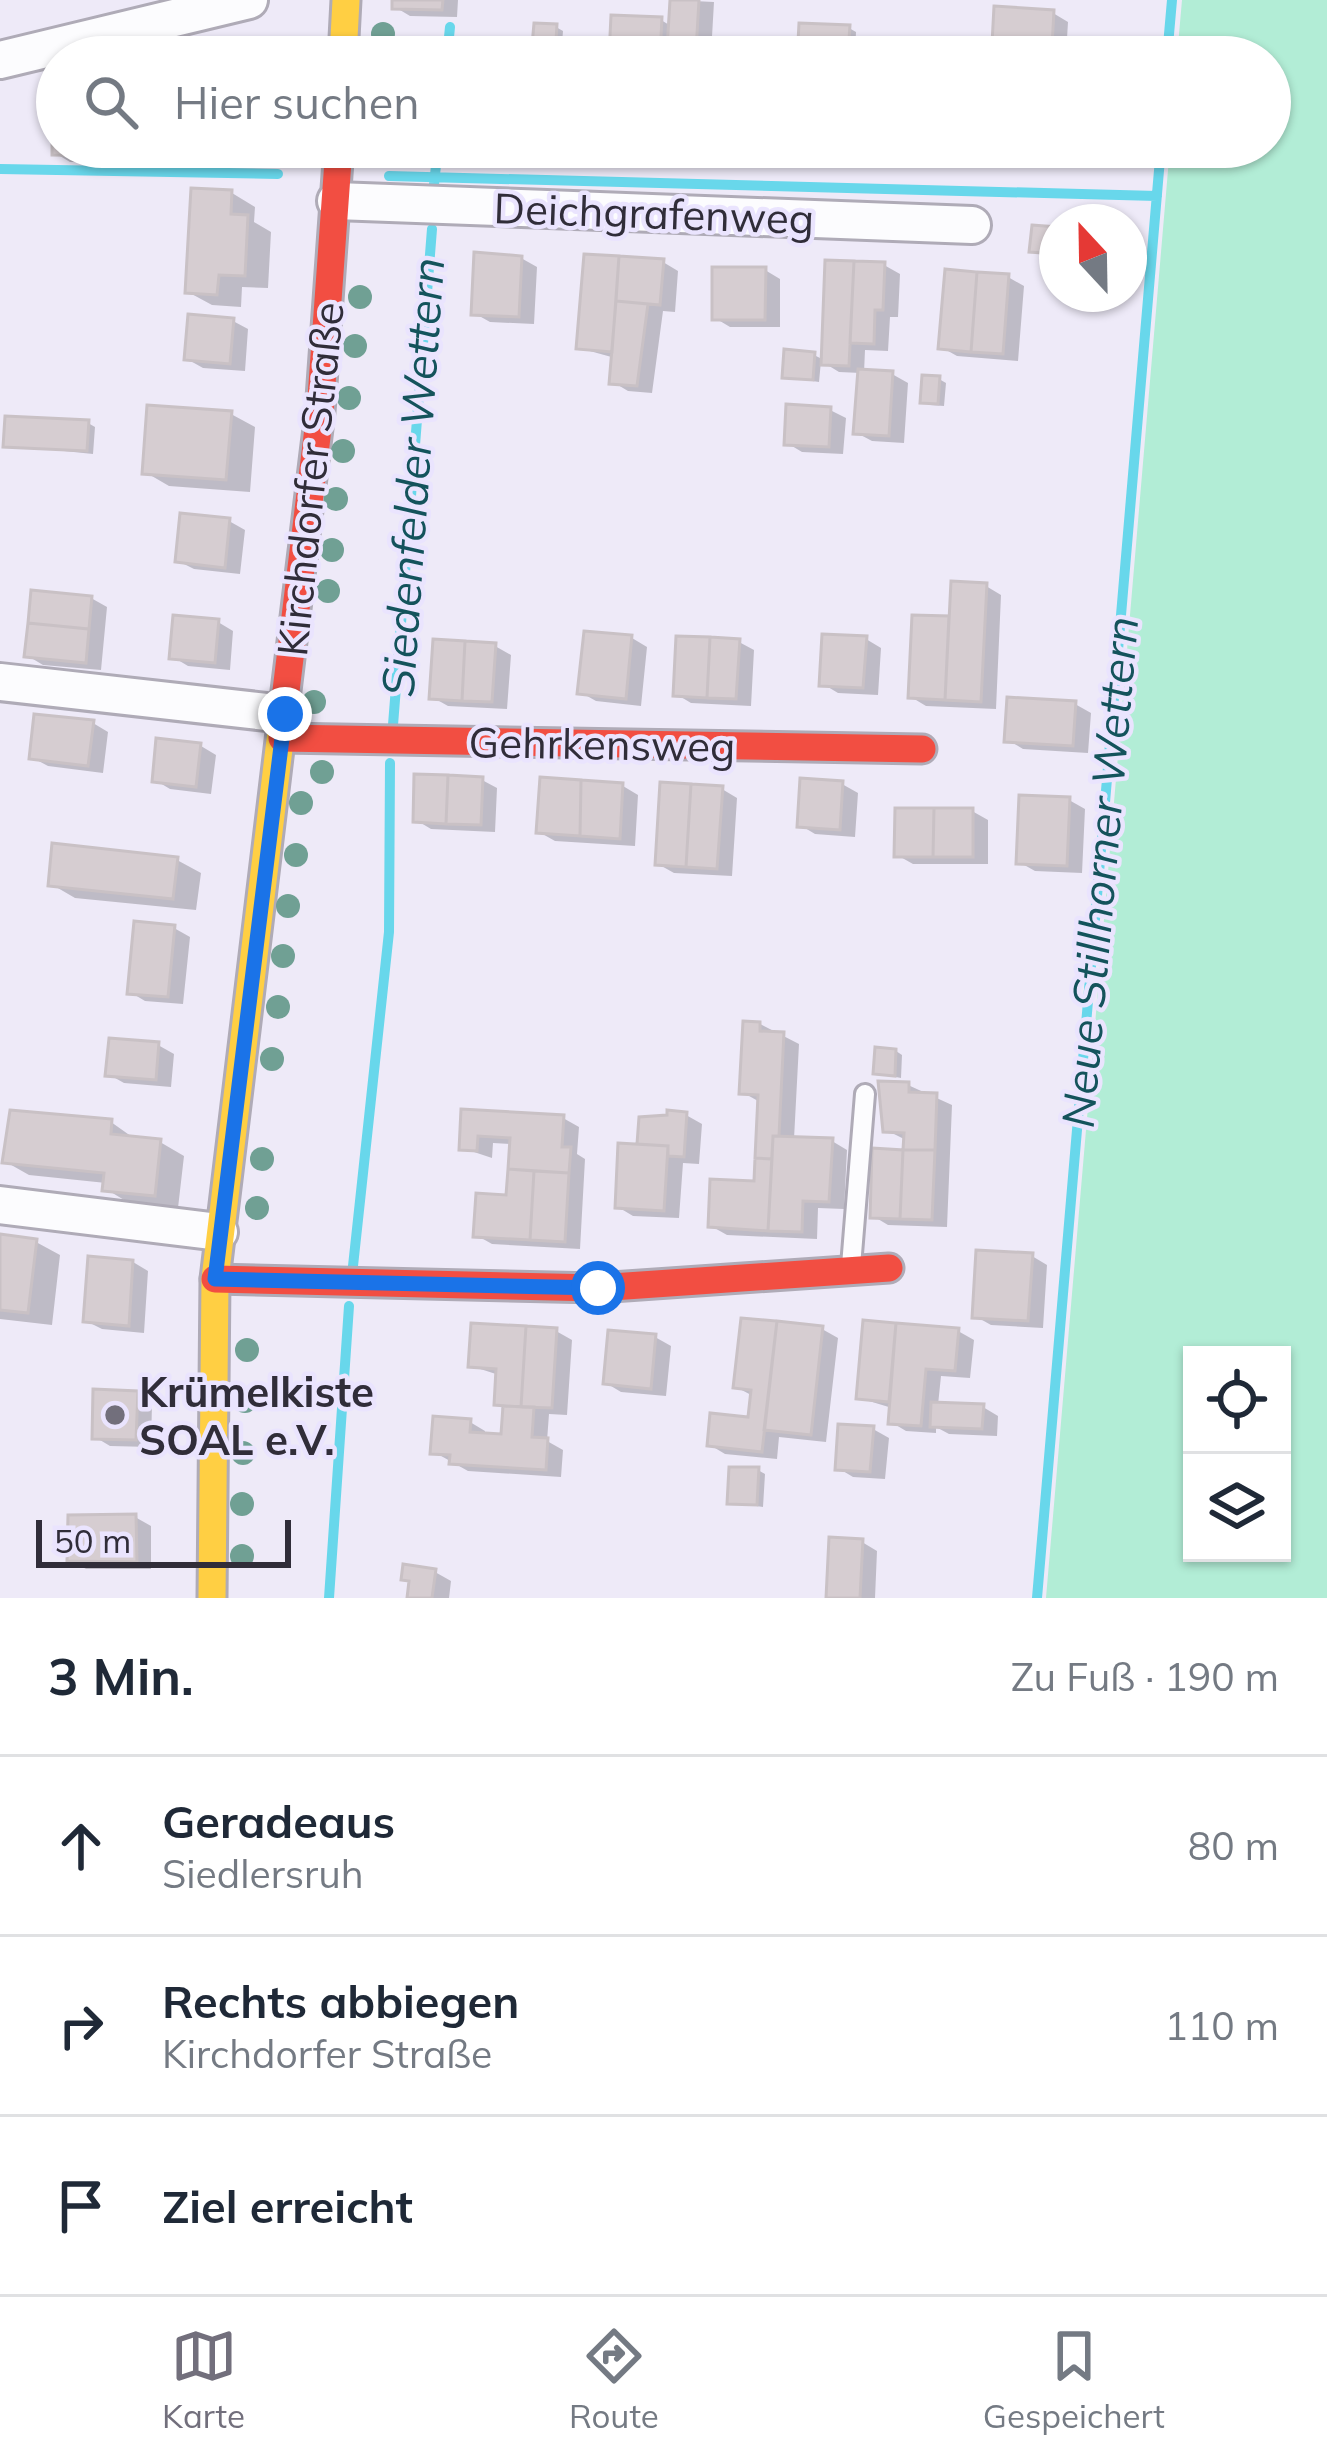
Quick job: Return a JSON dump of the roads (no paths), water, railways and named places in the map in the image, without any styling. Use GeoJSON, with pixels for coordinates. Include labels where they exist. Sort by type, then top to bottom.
{"type":"FeatureCollection","features":[{"type":"Feature","properties":{"kind":"street"},"geometry":{"type":"LineString","coordinates":[[100,36],[250,0]]}},
{"type":"Feature","properties":{"kind":"street"},"geometry":{"type":"LineString","coordinates":[[344,36],[346,0]]}},
{"type":"Feature","properties":{"kind":"street"},"geometry":{"type":"LineString","coordinates":[[0,60],[36,51]]}},
{"type":"Feature","properties":{"kind":"street","name":"Kirchdorfer Straße"},"geometry":{"type":"LineString","coordinates":[[212,1598],[219,1232],[320,412],[337,168]]}},
{"type":"Feature","properties":{"kind":"street","name":"Deichgrafenweg"},"geometry":{"type":"LineString","coordinates":[[336,201],[972,225]]}},
{"type":"Feature","properties":{"kind":"street"},"geometry":{"type":"LineString","coordinates":[[0,682],[284,726]]}},
{"type":"Feature","properties":{"kind":"street","name":"Gehrkensweg"},"geometry":{"type":"LineString","coordinates":[[284,726],[922,749]]}},
{"type":"Feature","properties":{"kind":"street"},"geometry":{"type":"LineString","coordinates":[[0,1204],[219,1232]]}},
{"type":"Feature","properties":{"kind":"street"},"geometry":{"type":"LineString","coordinates":[[215,1279],[598,1288],[889,1268]]}},
{"type":"Feature","properties":{"kind":"lane"},"geometry":{"type":"LineString","coordinates":[[851,1271],[865,1094]]}},
{"type":"Feature","properties":{"kind":"waterway","name":"Neue Stillhorner Wettern"},"geometry":{"type":"LineString","coordinates":[[1169,36],[1172,0]]}},
{"type":"Feature","properties":{"kind":"waterway","name":"Siedenfelder Wettern"},"geometry":{"type":"LineString","coordinates":[[449,36],[450,27]]}},
{"type":"Feature","properties":{"kind":"waterway","name":"Siedenfelder Wettern"},"geometry":{"type":"LineString","coordinates":[[434,184],[436,168]]}},
{"type":"Feature","properties":{"kind":"waterway","name":"Neue Stillhorner Wettern"},"geometry":{"type":"LineString","coordinates":[[1037,1598],[1159,168]]}},
{"type":"Feature","properties":{"kind":"waterway"},"geometry":{"type":"LineString","coordinates":[[0,169],[278,174]]}},
{"type":"Feature","properties":{"kind":"waterway"},"geometry":{"type":"LineString","coordinates":[[389,176],[1157,196]]}},
{"type":"Feature","properties":{"kind":"waterway","name":"Siedenfelder Wettern"},"geometry":{"type":"LineString","coordinates":[[393,725],[432,229]]}},
{"type":"Feature","properties":{"kind":"waterway","name":"Siedenfelder Wettern"},"geometry":{"type":"LineString","coordinates":[[353,1266],[389,932],[390,763]]}},
{"type":"Feature","properties":{"kind":"waterway","name":"Siedenfelder Wettern"},"geometry":{"type":"LineString","coordinates":[[329,1598],[349,1306]]}},
{"type":"Feature","properties":{"kind":"place","name":"Krümelkiste SOAL e.V."},"geometry":{"type":"Point","coordinates":[115,1415]}}]}
